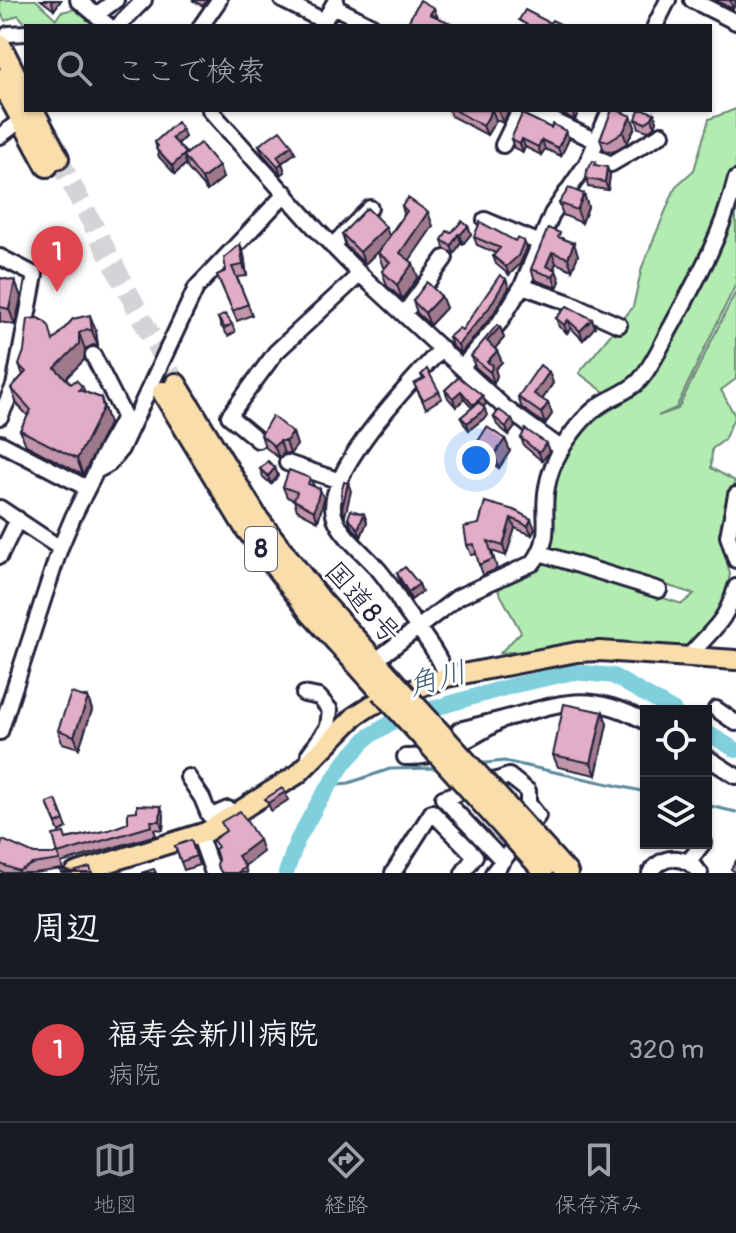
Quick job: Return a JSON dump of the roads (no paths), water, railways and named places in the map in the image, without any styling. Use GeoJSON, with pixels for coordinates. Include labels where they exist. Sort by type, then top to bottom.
{"type":"FeatureCollection","features":[{"type":"Feature","properties":{"kind":"highway"},"geometry":{"type":"LineString","coordinates":[[4,40],[24,105]]}},
{"type":"Feature","properties":{"kind":"highway"},"geometry":{"type":"LineString","coordinates":[[13,70],[24,92]]}},
{"type":"Feature","properties":{"kind":"highway"},"geometry":{"type":"LineString","coordinates":[[27,115],[52,162]]}},
{"type":"Feature","properties":{"kind":"highway","name":"国道8号"},"geometry":{"type":"LineString","coordinates":[[386,686],[375,661],[322,602],[257,518],[170,388],[245,527],[310,612],[386,686],[553,869]]}},
{"type":"Feature","properties":{"kind":"main road"},"geometry":{"type":"LineString","coordinates":[[75,873],[96,870],[199,834],[237,814],[298,774],[355,716],[372,705],[447,677],[577,652],[690,655],[736,660]]}},
{"type":"Feature","properties":{"kind":"street"},"geometry":{"type":"LineString","coordinates":[[78,0],[107,24]]}},
{"type":"Feature","properties":{"kind":"street"},"geometry":{"type":"LineString","coordinates":[[96,15],[116,0]]}},
{"type":"Feature","properties":{"kind":"street"},"geometry":{"type":"LineString","coordinates":[[120,24],[144,0]]}},
{"type":"Feature","properties":{"kind":"street"},"geometry":{"type":"LineString","coordinates":[[202,24],[219,0]]}},
{"type":"Feature","properties":{"kind":"street"},"geometry":{"type":"LineString","coordinates":[[282,0],[324,21],[335,3],[369,24]]}},
{"type":"Feature","properties":{"kind":"street"},"geometry":{"type":"LineString","coordinates":[[692,0],[736,22]]}},
{"type":"Feature","properties":{"kind":"street"},"geometry":{"type":"LineString","coordinates":[[656,24],[666,1]]}},
{"type":"Feature","properties":{"kind":"street"},"geometry":{"type":"LineString","coordinates":[[4,40],[24,34]]}},
{"type":"Feature","properties":{"kind":"street"},"geometry":{"type":"LineString","coordinates":[[212,112],[360,274],[504,407],[562,449]]}},
{"type":"Feature","properties":{"kind":"street"},"geometry":{"type":"LineString","coordinates":[[503,145],[519,112]]}},
{"type":"Feature","properties":{"kind":"street"},"geometry":{"type":"LineString","coordinates":[[535,112],[593,148],[611,164],[662,134]]}},
{"type":"Feature","properties":{"kind":"street"},"geometry":{"type":"LineString","coordinates":[[462,367],[500,322],[522,286],[552,214],[593,148],[609,112]]}},
{"type":"Feature","properties":{"kind":"street"},"geometry":{"type":"LineString","coordinates":[[1,131],[27,115]]}},
{"type":"Feature","properties":{"kind":"street"},"geometry":{"type":"LineString","coordinates":[[375,661],[458,597],[533,563],[546,538],[546,489],[562,449],[601,404],[627,391],[639,380],[655,356],[710,258],[736,179]]}},
{"type":"Feature","properties":{"kind":"street"},"geometry":{"type":"LineString","coordinates":[[96,471],[109,464],[121,449],[196,288],[286,193]]}},
{"type":"Feature","properties":{"kind":"street"},"geometry":{"type":"LineString","coordinates":[[332,246],[370,208]]}},
{"type":"Feature","properties":{"kind":"street"},"geometry":{"type":"LineString","coordinates":[[485,220],[540,243]]}},
{"type":"Feature","properties":{"kind":"street"},"geometry":{"type":"LineString","coordinates":[[0,257],[35,275],[0,417]]}},
{"type":"Feature","properties":{"kind":"street"},"geometry":{"type":"LineString","coordinates":[[404,314],[445,258]]}},
{"type":"Feature","properties":{"kind":"street"},"geometry":{"type":"LineString","coordinates":[[258,440],[229,416],[276,352],[360,274]]}},
{"type":"Feature","properties":{"kind":"street"},"geometry":{"type":"LineString","coordinates":[[522,286],[619,325]]}},
{"type":"Feature","properties":{"kind":"street"},"geometry":{"type":"LineString","coordinates":[[442,348],[366,436],[340,481],[332,503],[333,516],[339,527],[383,575],[447,677]]}},
{"type":"Feature","properties":{"kind":"street"},"geometry":{"type":"LineString","coordinates":[[0,732],[60,548],[100,459],[115,439],[124,416],[93,355]]}},
{"type":"Feature","properties":{"kind":"street"},"geometry":{"type":"LineString","coordinates":[[0,443],[87,488]]}},
{"type":"Feature","properties":{"kind":"street"},"geometry":{"type":"LineString","coordinates":[[287,463],[340,481]]}},
{"type":"Feature","properties":{"kind":"street"},"geometry":{"type":"LineString","coordinates":[[736,495],[728,536],[736,560]]}},
{"type":"Feature","properties":{"kind":"street"},"geometry":{"type":"LineString","coordinates":[[0,508],[60,548]]}},
{"type":"Feature","properties":{"kind":"street"},"geometry":{"type":"LineString","coordinates":[[0,556],[18,519]]}},
{"type":"Feature","properties":{"kind":"street"},"geometry":{"type":"LineString","coordinates":[[540,553],[659,590]]}},
{"type":"Feature","properties":{"kind":"street"},"geometry":{"type":"LineString","coordinates":[[690,655],[720,625],[736,587]]}},
{"type":"Feature","properties":{"kind":"street"},"geometry":{"type":"LineString","coordinates":[[304,694],[319,697],[330,710],[328,727],[308,755],[313,760]]}},
{"type":"Feature","properties":{"kind":"street"},"geometry":{"type":"LineString","coordinates":[[459,730],[567,702],[590,700],[622,708],[640,723]]}},
{"type":"Feature","properties":{"kind":"street"},"geometry":{"type":"LineString","coordinates":[[716,709],[736,723]]}},
{"type":"Feature","properties":{"kind":"street"},"geometry":{"type":"LineString","coordinates":[[405,757],[422,758],[468,740],[503,719]]}},
{"type":"Feature","properties":{"kind":"street"},"geometry":{"type":"LineString","coordinates":[[712,761],[736,776]]}},
{"type":"Feature","properties":{"kind":"street"},"geometry":{"type":"LineString","coordinates":[[493,873],[538,816],[528,803],[528,791],[509,776],[443,798],[502,860]]}},
{"type":"Feature","properties":{"kind":"street"},"geometry":{"type":"LineString","coordinates":[[188,777],[209,815],[228,809],[237,814]]}},
{"type":"Feature","properties":{"kind":"street"},"geometry":{"type":"LineString","coordinates":[[393,873],[432,812],[475,856],[463,873]]}},
{"type":"Feature","properties":{"kind":"street"},"geometry":{"type":"LineString","coordinates":[[199,834],[213,873]]}},
{"type":"Feature","properties":{"kind":"street"},"geometry":{"type":"LineString","coordinates":[[689,861],[702,849]]}},
{"type":"Feature","properties":{"kind":"street"},"geometry":{"type":"LineString","coordinates":[[650,873],[665,859],[676,858],[689,861],[700,873]]}},
{"type":"Feature","properties":{"kind":"waterway","name":"角川"},"geometry":{"type":"LineString","coordinates":[[286,873],[297,841],[345,762],[368,737],[397,719],[511,686],[574,672],[613,676],[664,705]]}},
{"type":"Feature","properties":{"kind":"waterway","name":"角川"},"geometry":{"type":"LineString","coordinates":[[712,736],[736,750]]}},
{"type":"Feature","properties":{"kind":"waterway"},"geometry":{"type":"LineString","coordinates":[[477,764],[504,761],[640,791]]}},
{"type":"Feature","properties":{"kind":"waterway"},"geometry":{"type":"LineString","coordinates":[[329,785],[349,783],[390,769],[438,768]]}},
{"type":"Feature","properties":{"kind":"waterway"},"geometry":{"type":"LineString","coordinates":[[712,806],[736,812]]}},
{"type":"Feature","properties":{"kind":"tunnel"},"geometry":{"type":"LineString","coordinates":[[58,158],[176,384]]}},
{"type":"Feature","properties":{"kind":"place","name":"福寿会新川病院"},"geometry":{"type":"Point","coordinates":[57,292]}}]}
